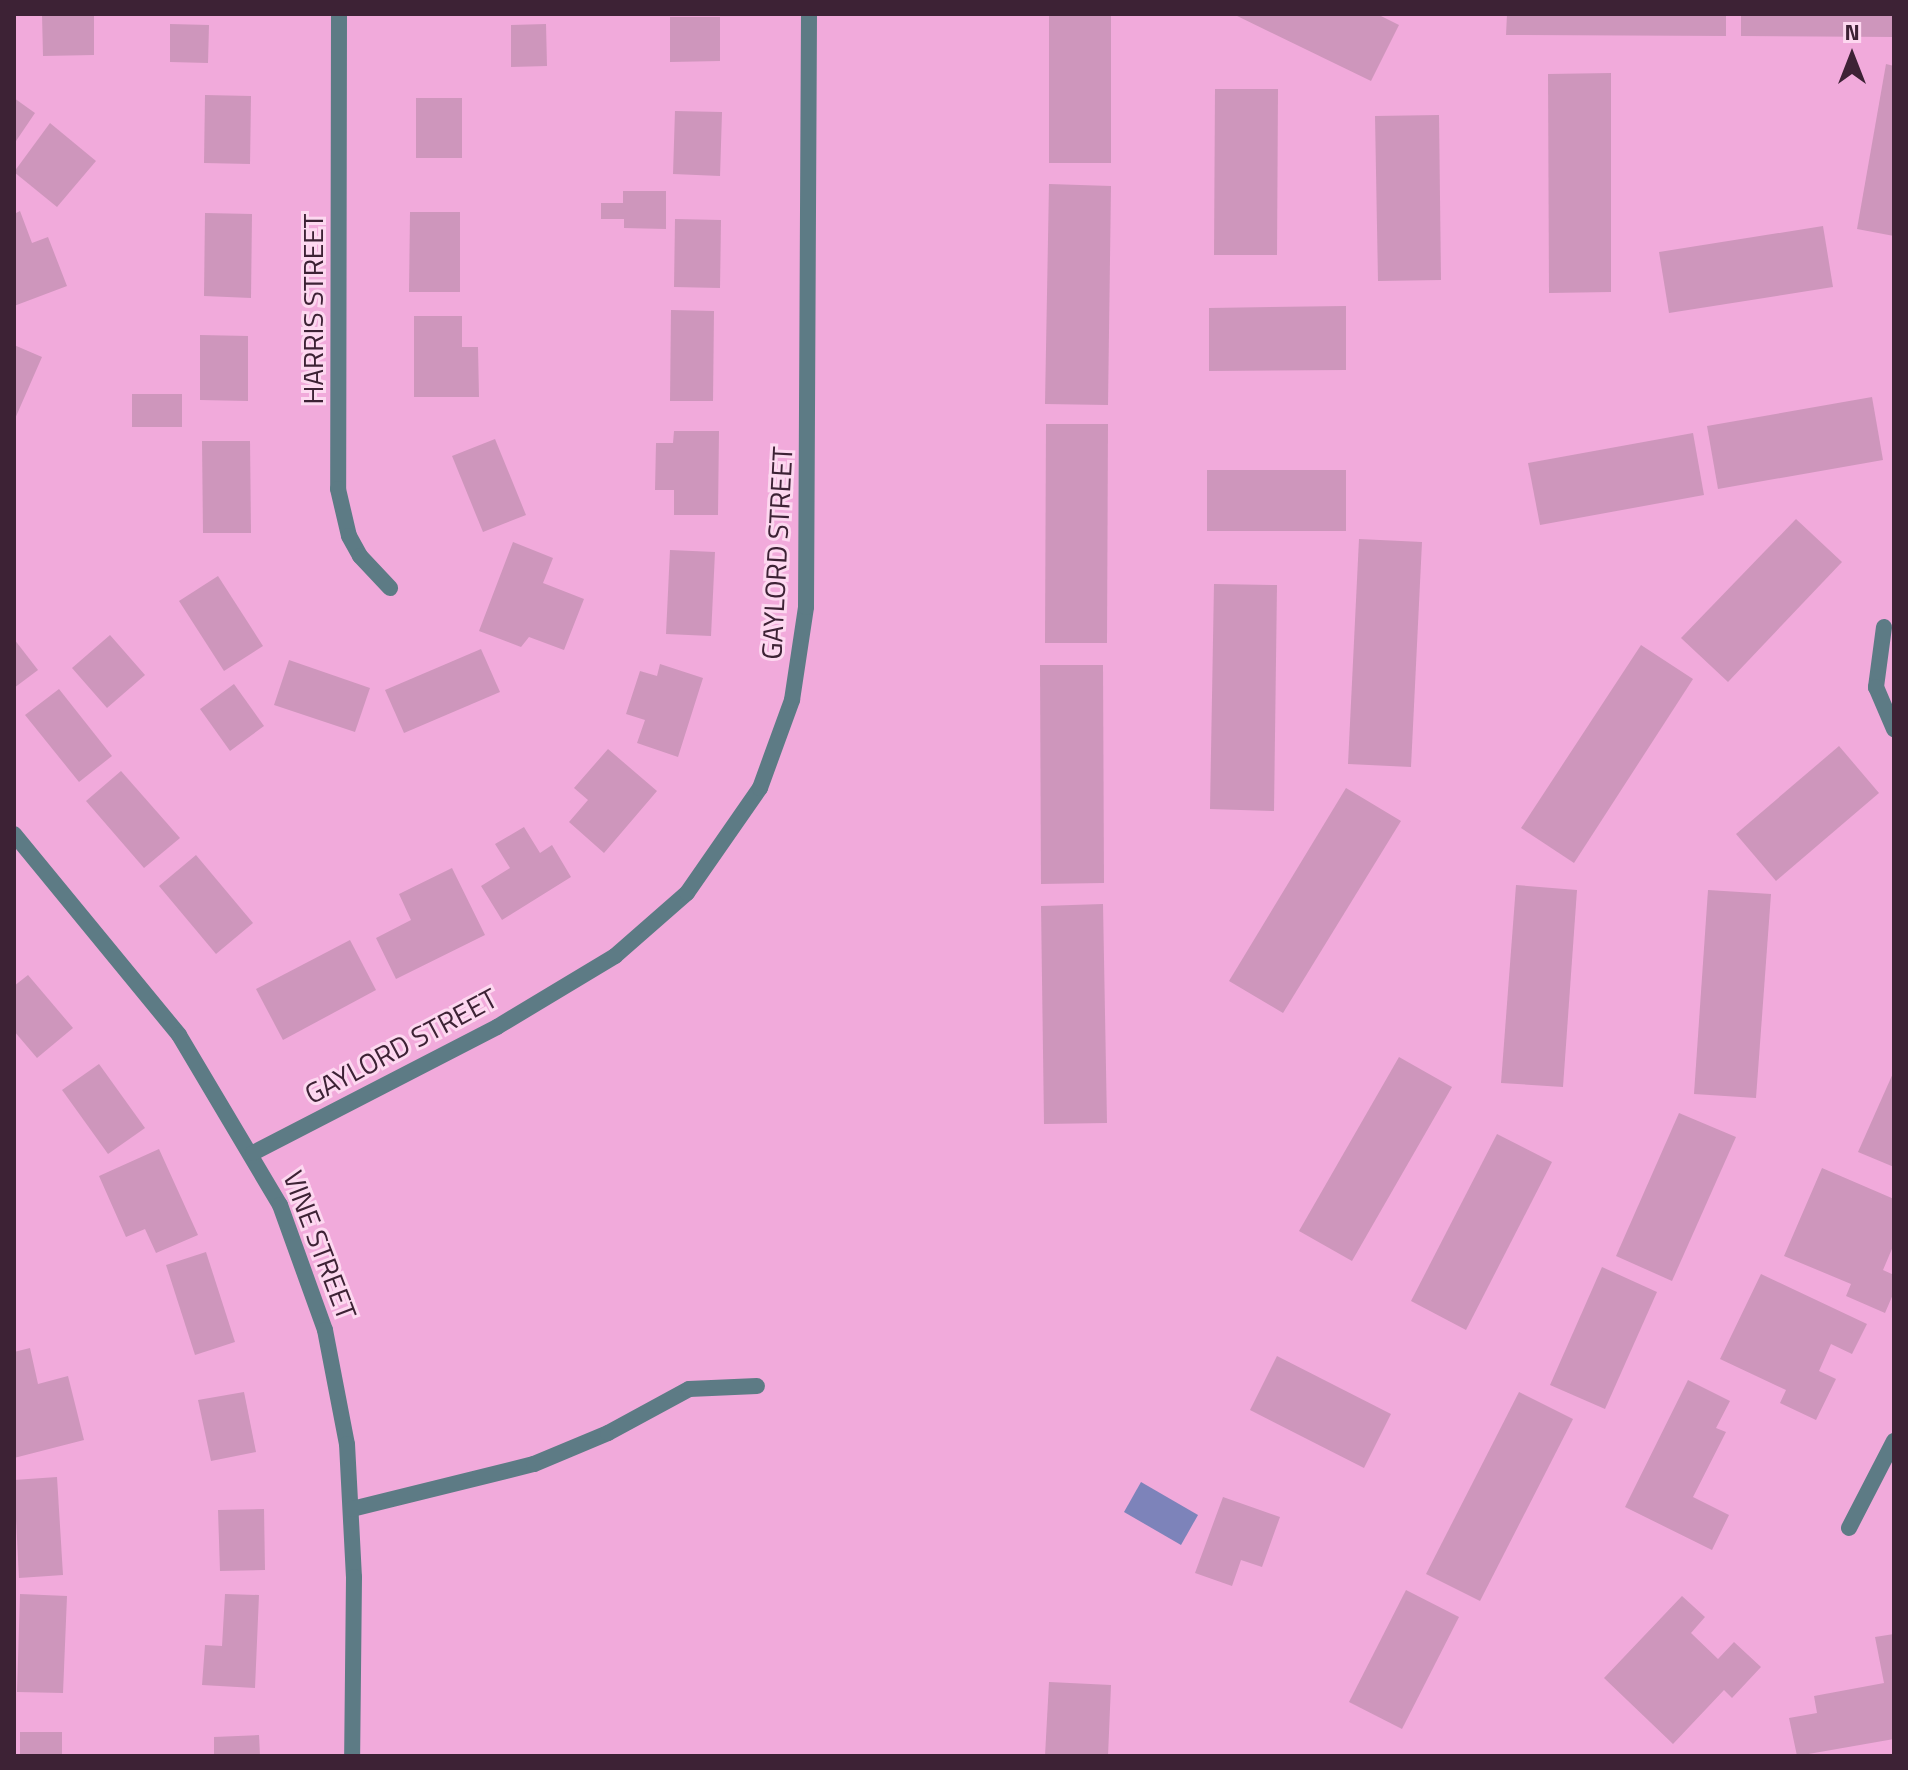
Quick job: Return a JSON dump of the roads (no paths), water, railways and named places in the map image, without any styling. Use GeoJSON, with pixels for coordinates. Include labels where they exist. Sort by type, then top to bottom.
{"type":"FeatureCollection","features":[{"type":"Feature","properties":{"kind":"street","name":"HARRIS STREET"},"geometry":{"type":"LineString","coordinates":[[339,14],[338,489],[349,536],[390,588]]}},
{"type":"Feature","properties":{"kind":"street","name":"GAYLORD STREET"},"geometry":{"type":"LineString","coordinates":[[253,1153],[497,1027],[615,956],[687,893],[760,788],[792,700],[806,607],[809,14]]}},
{"type":"Feature","properties":{"kind":"street"},"geometry":{"type":"LineString","coordinates":[[1884,627],[1876,687],[1894,729]]}},
{"type":"Feature","properties":{"kind":"street","name":"VINE STREET"},"geometry":{"type":"LineString","coordinates":[[14,834],[179,1035],[253,1153],[280,1205],[325,1330],[347,1444],[352,1509],[352,1756]]}},
{"type":"Feature","properties":{"kind":"street"},"geometry":{"type":"LineString","coordinates":[[352,1509],[534,1464],[608,1433],[689,1389],[757,1386]]}},
{"type":"Feature","properties":{"kind":"street"},"geometry":{"type":"LineString","coordinates":[[1849,1528],[1894,1441]]}},
{"type":"Feature","properties":{"kind":"water"},"geometry":{"type":"Polygon","coordinates":[[[1141,1482],[1198,1515],[1181,1545],[1124,1512],[1141,1482]]]}}]}
